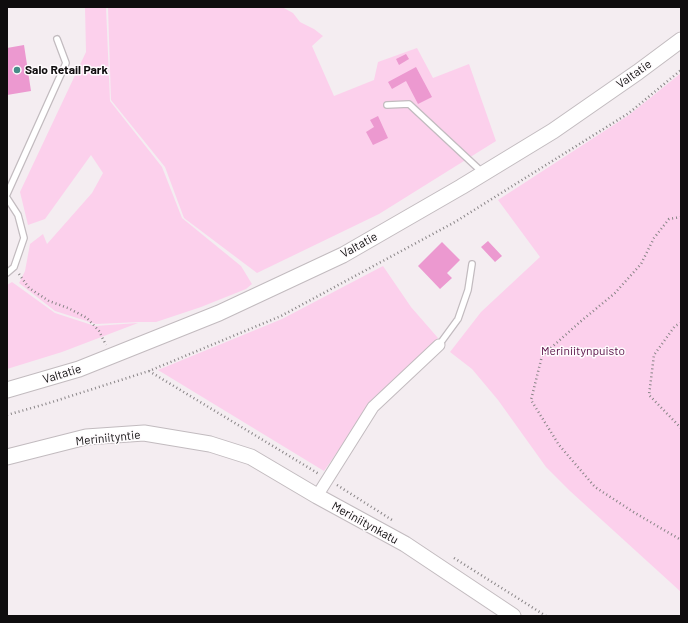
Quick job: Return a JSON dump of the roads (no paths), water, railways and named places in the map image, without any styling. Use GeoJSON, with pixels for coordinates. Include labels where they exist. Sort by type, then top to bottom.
{"type":"FeatureCollection","features":[{"type":"Feature","properties":{"kind":"main road","name":"Valtatie"},"geometry":{"type":"LineString","coordinates":[[7,390],[79,369],[219,313],[343,255],[484,173],[552,131],[638,72],[681,40]]}},
{"type":"Feature","properties":{"kind":"main road","name":"Meriniityntie"},"geometry":{"type":"LineString","coordinates":[[7,457],[86,437],[144,433],[210,444]]}},
{"type":"Feature","properties":{"kind":"main road","name":"Meriniitynkatu"},"geometry":{"type":"LineString","coordinates":[[210,444],[251,457],[317,496],[405,544],[513,616]]}},
{"type":"Feature","properties":{"kind":"street"},"geometry":{"type":"LineString","coordinates":[[317,496],[373,407],[439,345]]}},
{"type":"Feature","properties":{"kind":"lane"},"geometry":{"type":"LineString","coordinates":[[7,194],[66,63],[57,39]]}},
{"type":"Feature","properties":{"kind":"lane"},"geometry":{"type":"LineString","coordinates":[[387,105],[409,104],[484,173]]}},
{"type":"Feature","properties":{"kind":"lane"},"geometry":{"type":"LineString","coordinates":[[7,198],[18,215],[24,238],[14,266],[7,273]]}},
{"type":"Feature","properties":{"kind":"lane"},"geometry":{"type":"LineString","coordinates":[[439,345],[458,319],[468,290],[472,264]]}},
{"type":"Feature","properties":{"kind":"place","name":"Salo Retail Park"},"geometry":{"type":"Point","coordinates":[17,70]}},
{"type":"Feature","properties":{"kind":"park label","name":"Meriniitynpuisto"},"geometry":{"type":"Point","coordinates":[583,351]}}]}
